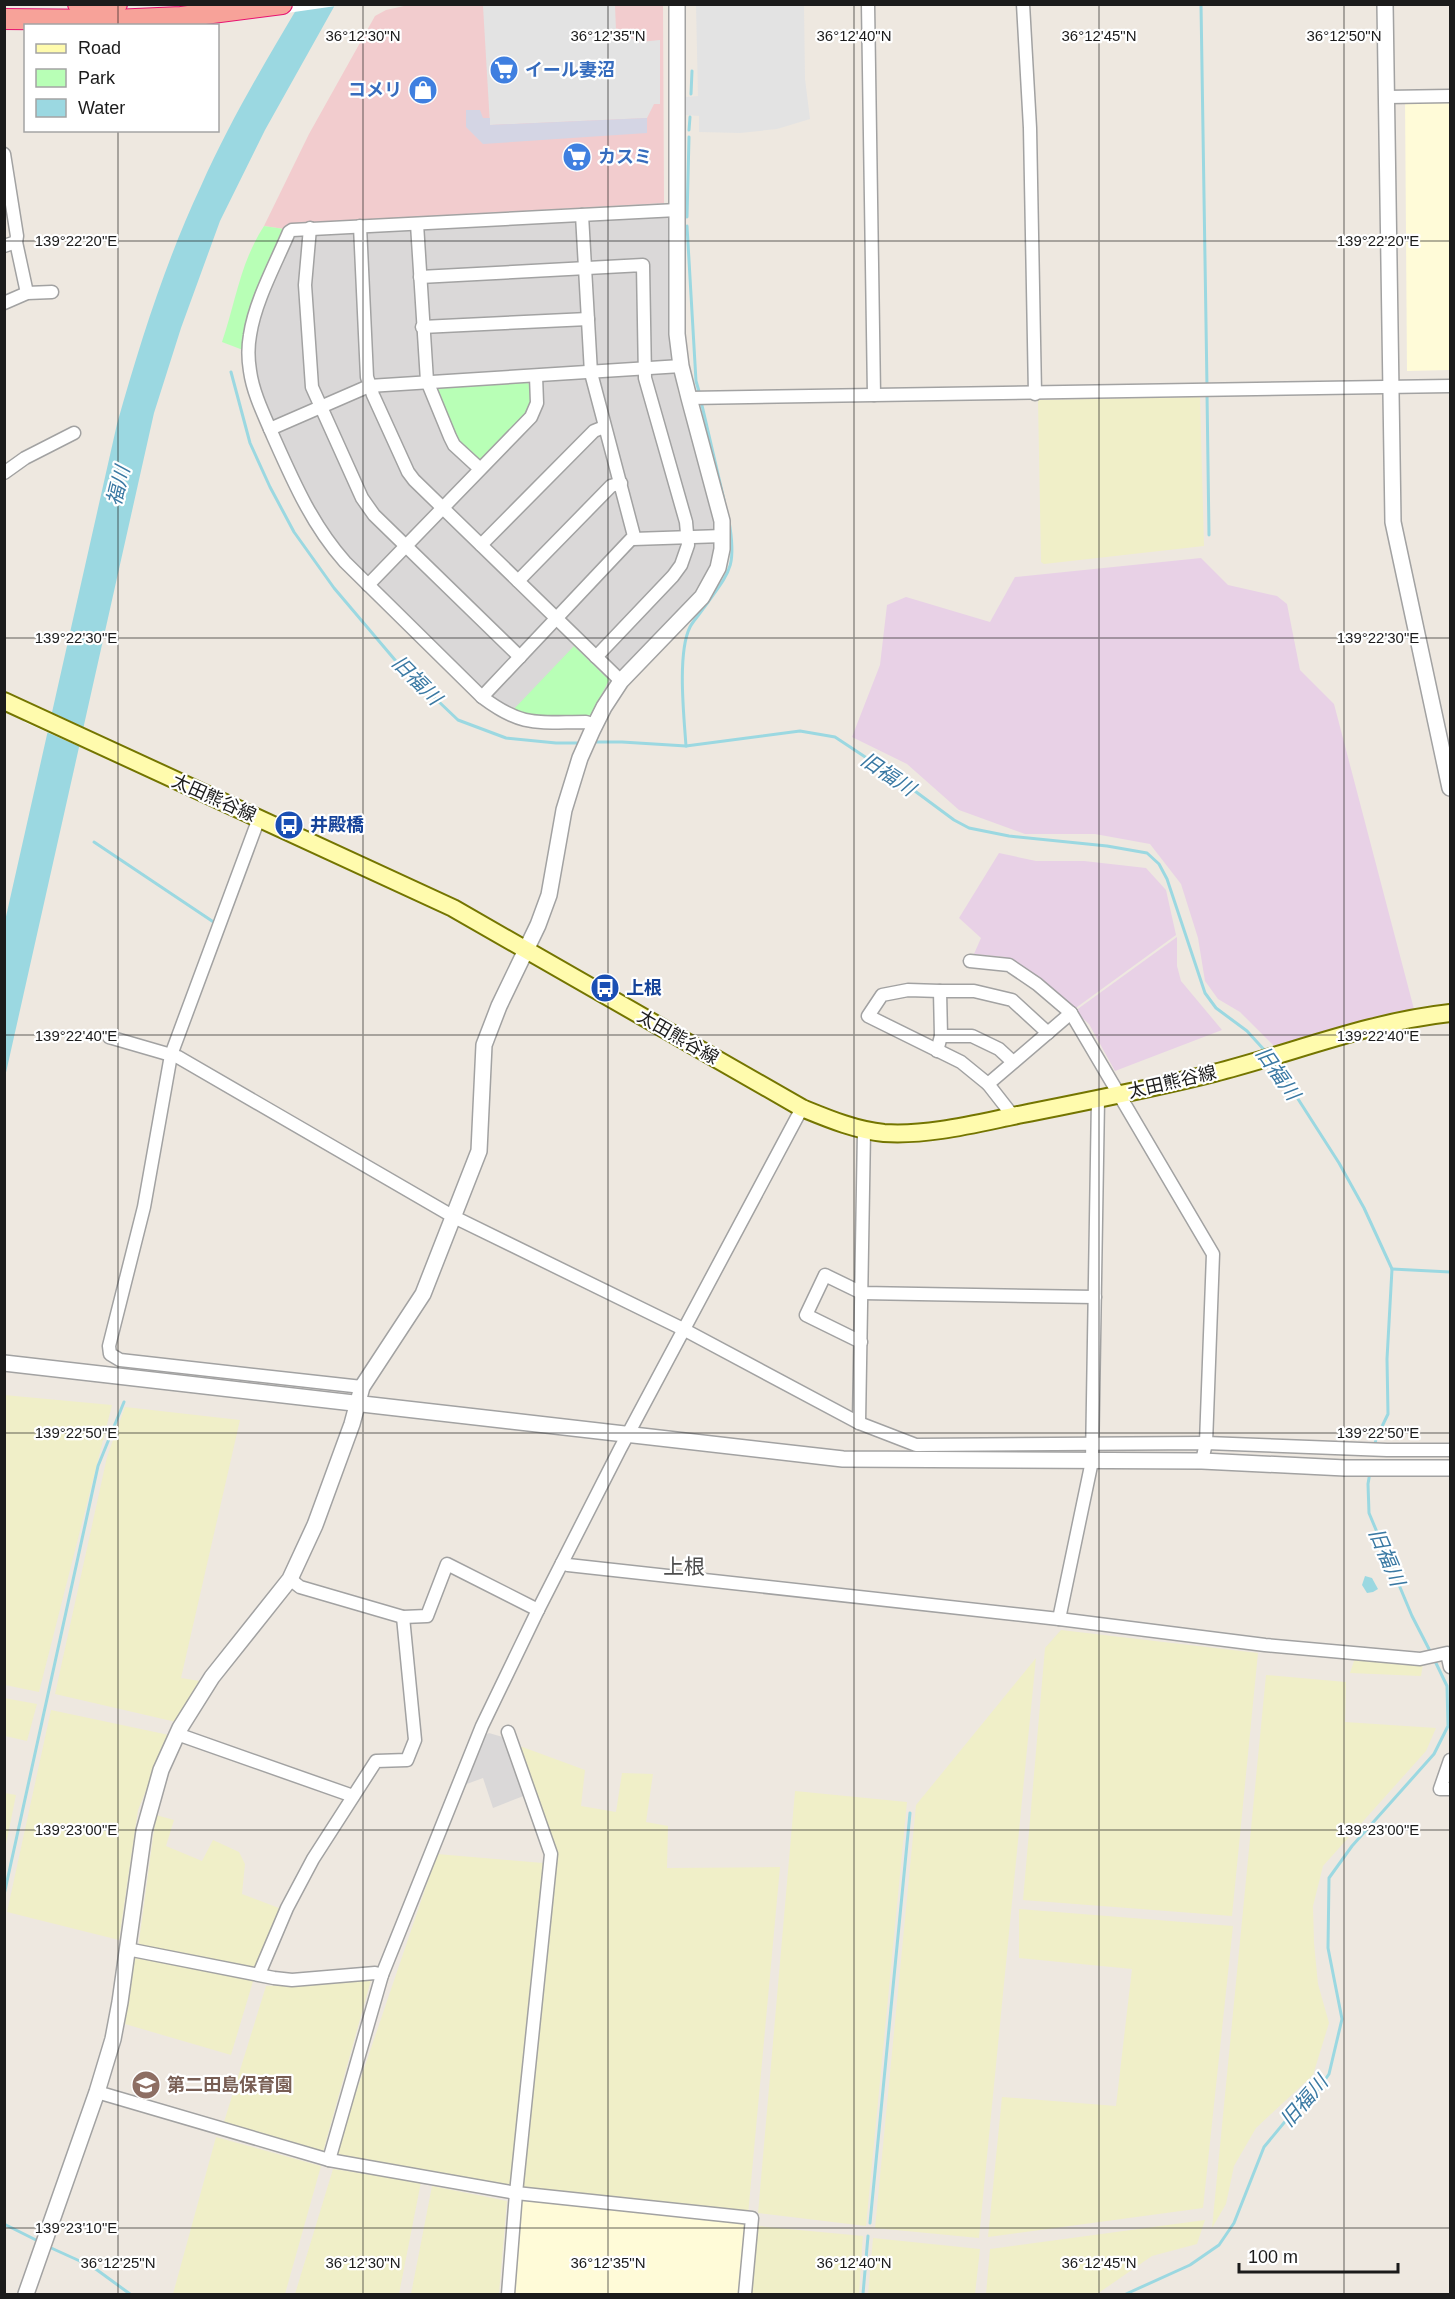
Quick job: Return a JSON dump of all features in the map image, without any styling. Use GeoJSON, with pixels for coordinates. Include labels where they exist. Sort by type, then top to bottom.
{"type":"FeatureCollection","features":[{"type":"Feature","properties":{"kind":"highway"},"geometry":{"type":"LineString","coordinates":[[78,4],[117,4]]}},
{"type":"Feature","properties":{"kind":"highway"},"geometry":{"type":"LineString","coordinates":[[4,19],[112,20],[181,17],[276,5]]}},
{"type":"Feature","properties":{"kind":"main road","name":"太田熊谷線"},"geometry":{"type":"LineString","coordinates":[[4,700],[453,908],[802,1108],[837,1123],[864,1130],[908,1133],[946,1129],[1013,1116],[1215,1073],[1381,1024],[1450,1013]]}},
{"type":"Feature","properties":{"kind":"street"},"geometry":{"type":"LineString","coordinates":[[26,2295],[98,2092],[113,2039],[144,1831],[161,1770],[177,1734],[212,1677],[290,1579],[315,1525],[362,1387],[423,1294],[479,1151],[484,1045],[499,1006],[538,926],[549,895],[564,810],[580,758],[593,728],[604,706],[621,681],[702,597],[718,568],[723,536],[712,480],[681,366],[677,334],[677,4]]}},
{"type":"Feature","properties":{"kind":"street"},"geometry":{"type":"LineString","coordinates":[[868,4],[874,395]]}},
{"type":"Feature","properties":{"kind":"street"},"geometry":{"type":"LineString","coordinates":[[1023,4],[1030,128],[1035,394]]}},
{"type":"Feature","properties":{"kind":"street"},"geometry":{"type":"LineString","coordinates":[[1385,4],[1393,522],[1450,788]]}},
{"type":"Feature","properties":{"kind":"street"},"geometry":{"type":"LineString","coordinates":[[1387,97],[1450,96]]}},
{"type":"Feature","properties":{"kind":"street"},"geometry":{"type":"LineString","coordinates":[[4,154],[7,189],[17,236],[10,244],[27,293]]}},
{"type":"Feature","properties":{"kind":"street"},"geometry":{"type":"LineString","coordinates":[[593,728],[586,722],[554,723],[519,720],[502,713],[482,697],[327,542],[314,523],[270,429],[252,382],[249,369],[251,327],[289,232],[298,228],[677,210]]}},
{"type":"Feature","properties":{"kind":"street"},"geometry":{"type":"LineString","coordinates":[[482,697],[633,539],[634,530],[591,373],[582,214]]}},
{"type":"Feature","properties":{"kind":"street"},"geometry":{"type":"LineString","coordinates":[[417,224],[427,381],[454,445],[479,468]]}},
{"type":"Feature","properties":{"kind":"street"},"geometry":{"type":"LineString","coordinates":[[360,226],[369,386],[408,472],[621,681]]}},
{"type":"Feature","properties":{"kind":"street"},"geometry":{"type":"LineString","coordinates":[[310,228],[305,285],[310,377],[319,406],[362,498],[374,515],[520,657]]}},
{"type":"Feature","properties":{"kind":"street"},"geometry":{"type":"LineString","coordinates":[[420,277],[585,266],[643,265],[644,369],[686,522],[688,537],[685,557],[673,576],[596,657]]}},
{"type":"Feature","properties":{"kind":"street"},"geometry":{"type":"LineString","coordinates":[[4,303],[27,293],[52,292]]}},
{"type":"Feature","properties":{"kind":"street"},"geometry":{"type":"LineString","coordinates":[[422,327],[588,319]]}},
{"type":"Feature","properties":{"kind":"street"},"geometry":{"type":"LineString","coordinates":[[270,429],[369,386],[681,366]]}},
{"type":"Feature","properties":{"kind":"street"},"geometry":{"type":"LineString","coordinates":[[368,585],[442,506],[531,417],[536,409],[536,376]]}},
{"type":"Feature","properties":{"kind":"street"},"geometry":{"type":"LineString","coordinates":[[689,398],[1450,387]]}},
{"type":"Feature","properties":{"kind":"street"},"geometry":{"type":"LineString","coordinates":[[481,545],[594,431],[604,427]]}},
{"type":"Feature","properties":{"kind":"street"},"geometry":{"type":"LineString","coordinates":[[4,473],[25,458],[74,433]]}},
{"type":"Feature","properties":{"kind":"street"},"geometry":{"type":"LineString","coordinates":[[518,581],[611,486],[621,483]]}},
{"type":"Feature","properties":{"kind":"street"},"geometry":{"type":"LineString","coordinates":[[633,539],[723,536]]}},
{"type":"Feature","properties":{"kind":"street"},"geometry":{"type":"LineString","coordinates":[[259,818],[171,1055],[144,1207],[109,1346],[110,1354],[131,1361],[362,1387]]}},
{"type":"Feature","properties":{"kind":"street"},"geometry":{"type":"LineString","coordinates":[[970,962],[1009,965],[1071,1013],[1213,1254],[1206,1443],[1202,1461]]}},
{"type":"Feature","properties":{"kind":"street"},"geometry":{"type":"LineString","coordinates":[[1013,1116],[988,1084],[961,1062],[868,1016],[882,995],[908,990],[974,991],[1012,1000],[1048,1033]]}},
{"type":"Feature","properties":{"kind":"street"},"geometry":{"type":"LineString","coordinates":[[937,1051],[941,1036],[940,991]]}},
{"type":"Feature","properties":{"kind":"street"},"geometry":{"type":"LineString","coordinates":[[988,1084],[1071,1013]]}},
{"type":"Feature","properties":{"kind":"street"},"geometry":{"type":"LineString","coordinates":[[941,1036],[972,1036],[999,1049],[1013,1062]]}},
{"type":"Feature","properties":{"kind":"street"},"geometry":{"type":"LineString","coordinates":[[109,1037],[171,1055],[454,1217],[683,1329],[859,1423],[916,1446],[1206,1443],[1351,1449],[1450,1450]]}},
{"type":"Feature","properties":{"kind":"street"},"geometry":{"type":"LineString","coordinates":[[1059,1619],[1092,1461],[1098,1099]]}},
{"type":"Feature","properties":{"kind":"street"},"geometry":{"type":"LineString","coordinates":[[329,2160],[382,1975],[482,1726],[627,1436],[802,1108]]}},
{"type":"Feature","properties":{"kind":"street"},"geometry":{"type":"LineString","coordinates":[[859,1423],[864,1130]]}},
{"type":"Feature","properties":{"kind":"street"},"geometry":{"type":"LineString","coordinates":[[861,1342],[807,1315],[825,1275],[862,1293],[1095,1297]]}},
{"type":"Feature","properties":{"kind":"street"},"geometry":{"type":"LineString","coordinates":[[4,1363],[843,1459],[1202,1461],[1345,1468],[1450,1468]]}},
{"type":"Feature","properties":{"kind":"street"},"geometry":{"type":"LineString","coordinates":[[562,1563],[789,1591],[1059,1619],[1265,1646],[1420,1659],[1447,1653],[1450,1667]]}},
{"type":"Feature","properties":{"kind":"street"},"geometry":{"type":"LineString","coordinates":[[290,1579],[300,1587],[403,1617],[427,1616],[447,1564],[538,1610]]}},
{"type":"Feature","properties":{"kind":"street"},"geometry":{"type":"LineString","coordinates":[[259,1974],[291,1900],[313,1859],[376,1761],[407,1760],[415,1740],[403,1617]]}},
{"type":"Feature","properties":{"kind":"street"},"geometry":{"type":"LineString","coordinates":[[508,1732],[551,1854],[516,2193],[508,2295]]}},
{"type":"Feature","properties":{"kind":"street"},"geometry":{"type":"LineString","coordinates":[[177,1734],[353,1796]]}},
{"type":"Feature","properties":{"kind":"street"},"geometry":{"type":"LineString","coordinates":[[1450,1760],[1440,1789],[1450,1789]]}},
{"type":"Feature","properties":{"kind":"street"},"geometry":{"type":"LineString","coordinates":[[127,1949],[292,1980],[375,1973],[382,1975]]}},
{"type":"Feature","properties":{"kind":"street"},"geometry":{"type":"LineString","coordinates":[[98,2092],[329,2160],[516,2193],[752,2218],[745,2295]]}},
{"type":"Feature","properties":{"kind":"shaded area","name":"イール妻沼"},"geometry":{"type":"Polygon","coordinates":[[[413,4],[663,5],[664,203],[288,224],[284,229],[264,226],[309,134],[375,16],[386,10],[413,4]]]}},
{"type":"Feature","properties":{"kind":"shaded area"},"geometry":{"type":"Polygon","coordinates":[[[495,4],[615,5],[616,30],[640,42],[660,40],[660,104],[654,104],[647,118],[490,125],[483,6],[495,4]]]}},
{"type":"Feature","properties":{"kind":"shaded area"},"geometry":{"type":"Polygon","coordinates":[[[696,5],[804,5],[805,79],[810,119],[777,129],[740,133],[699,132],[699,116],[686,115],[686,97],[698,96],[696,5]]]}},
{"type":"Feature","properties":{"kind":"shaded area"},"geometry":{"type":"Polygon","coordinates":[[[1450,96],[1450,370],[1407,371],[1405,97],[1450,96]]]}},
{"type":"Feature","properties":{"kind":"shaded area"},"geometry":{"type":"Polygon","coordinates":[[[466,110],[480,110],[483,118],[490,118],[490,125],[647,118],[647,133],[483,144],[466,127],[466,110]]]}},
{"type":"Feature","properties":{"kind":"shaded area"},"geometry":{"type":"Polygon","coordinates":[[[664,203],[668,216],[671,354],[678,392],[712,509],[716,532],[711,564],[689,601],[607,686],[582,730],[523,726],[498,717],[324,548],[308,524],[282,472],[250,394],[244,366],[287,224],[664,203]]]}},
{"type":"Feature","properties":{"kind":"shaded area"},"geometry":{"type":"Polygon","coordinates":[[[1201,558],[1228,585],[1277,596],[1287,604],[1300,670],[1334,704],[1415,1013],[1328,1031],[1274,1046],[1240,1012],[1218,999],[1205,981],[1198,938],[1181,884],[1150,844],[1095,834],[1025,834],[959,810],[907,764],[852,737],[880,665],[887,605],[906,597],[990,622],[1015,577],[1201,558]]]}},
{"type":"Feature","properties":{"kind":"shaded area"},"geometry":{"type":"Polygon","coordinates":[[[999,853],[1036,861],[1084,861],[1146,868],[1166,890],[1176,935],[1073,1010],[1031,973],[1005,957],[974,954],[981,938],[959,918],[999,853]]]}},
{"type":"Feature","properties":{"kind":"shaded area"},"geometry":{"type":"Polygon","coordinates":[[[1177,937],[1177,966],[1181,981],[1222,1030],[1115,1071],[1089,1024],[1075,1011],[1177,937]]]}},
{"type":"Feature","properties":{"kind":"shaded area"},"geometry":{"type":"Polygon","coordinates":[[[489,1733],[506,1738],[526,1795],[493,1808],[483,1778],[464,1785],[485,1735],[489,1733]]]}},
{"type":"Feature","properties":{"kind":"shaded area"},"geometry":{"type":"Polygon","coordinates":[[[523,2201],[746,2222],[741,2294],[511,2294],[520,2204],[523,2201]]]}},
{"type":"Feature","properties":{"kind":"green space"},"geometry":{"type":"Polygon","coordinates":[[[264,226],[284,229],[243,350],[222,342],[249,254],[264,226]]]}},
{"type":"Feature","properties":{"kind":"green space"},"geometry":{"type":"Polygon","coordinates":[[[526,382],[531,386],[532,402],[529,412],[483,458],[475,460],[457,442],[434,392],[438,385],[526,382]]]}},
{"type":"Feature","properties":{"kind":"green space"},"geometry":{"type":"Polygon","coordinates":[[[1200,397],[1204,546],[1044,564],[1041,562],[1038,400],[1200,397]]]}},
{"type":"Feature","properties":{"kind":"green space"},"geometry":{"type":"Polygon","coordinates":[[[574,646],[609,680],[591,715],[542,717],[512,711],[574,646]]]}},
{"type":"Feature","properties":{"kind":"green space"},"geometry":{"type":"Polygon","coordinates":[[[4,1395],[112,1405],[39,1692],[5,1685],[4,1395]]]}},
{"type":"Feature","properties":{"kind":"green space"},"geometry":{"type":"Polygon","coordinates":[[[125,1407],[240,1420],[181,1678],[200,1681],[176,1722],[55,1694],[107,1457],[125,1407]]]}},
{"type":"Feature","properties":{"kind":"green space"},"geometry":{"type":"Polygon","coordinates":[[[1061,1630],[1258,1653],[1232,1916],[1023,1900],[1045,1648],[1061,1630]]]}},
{"type":"Feature","properties":{"kind":"green space"},"geometry":{"type":"Polygon","coordinates":[[[1036,1658],[979,2238],[875,2228],[916,1805],[1036,1658]]]}},
{"type":"Feature","properties":{"kind":"green space"},"geometry":{"type":"Polygon","coordinates":[[[1355,1658],[1423,1664],[1421,1676],[1350,1673],[1355,1658]]]}},
{"type":"Feature","properties":{"kind":"green space"},"geometry":{"type":"Polygon","coordinates":[[[1266,1675],[1346,1682],[1345,1722],[1436,1728],[1426,1751],[1323,1866],[1313,1906],[1314,1943],[1318,1984],[1329,2023],[1313,2075],[1256,2128],[1234,2166],[1226,2204],[1212,2228],[1266,1675]]]}},
{"type":"Feature","properties":{"kind":"green space"},"geometry":{"type":"Polygon","coordinates":[[[4,1698],[37,1704],[27,1741],[5,1736],[4,1698]]]}},
{"type":"Feature","properties":{"kind":"green space"},"geometry":{"type":"Polygon","coordinates":[[[51,1710],[169,1735],[138,1810],[119,1940],[7,1912],[51,1710]]]}},
{"type":"Feature","properties":{"kind":"green space"},"geometry":{"type":"Polygon","coordinates":[[[517,1745],[585,1770],[581,1806],[616,1812],[622,1773],[653,1774],[646,1822],[668,1826],[667,1868],[780,1867],[748,2215],[523,2192],[554,1857],[517,1745]]]}},
{"type":"Feature","properties":{"kind":"green space"},"geometry":{"type":"Polygon","coordinates":[[[795,1791],[907,1802],[866,2226],[758,2213],[795,1791]]]}},
{"type":"Feature","properties":{"kind":"green space"},"geometry":{"type":"Polygon","coordinates":[[[4,1793],[16,1795],[5,1849],[4,1793]]]}},
{"type":"Feature","properties":{"kind":"green space"},"geometry":{"type":"Polygon","coordinates":[[[156,1815],[174,1820],[166,1846],[202,1861],[213,1840],[239,1852],[245,1864],[242,1894],[284,1910],[256,1970],[138,1948],[156,1815]]]}},
{"type":"Feature","properties":{"kind":"green space"},"geometry":{"type":"Polygon","coordinates":[[[437,1854],[543,1863],[511,2188],[335,2154],[437,1854]]]}},
{"type":"Feature","properties":{"kind":"green space"},"geometry":{"type":"Polygon","coordinates":[[[1019,1909],[1233,1926],[1203,2208],[988,2237],[1002,2097],[1116,2106],[1132,1969],[1019,1958],[1019,1909]]]}},
{"type":"Feature","properties":{"kind":"green space"},"geometry":{"type":"Polygon","coordinates":[[[135,1958],[254,1978],[231,2055],[125,2024],[135,1958]]]}},
{"type":"Feature","properties":{"kind":"green space"},"geometry":{"type":"Polygon","coordinates":[[[371,1980],[323,2152],[224,2122],[266,1986],[371,1980]]]}},
{"type":"Feature","properties":{"kind":"green space"},"geometry":{"type":"Polygon","coordinates":[[[216,2137],[321,2166],[285,2294],[173,2294],[216,2137]]]}},
{"type":"Feature","properties":{"kind":"green space"},"geometry":{"type":"Polygon","coordinates":[[[333,2169],[421,2182],[399,2294],[295,2294],[333,2169]]]}},
{"type":"Feature","properties":{"kind":"green space"},"geometry":{"type":"Polygon","coordinates":[[[432,2186],[507,2201],[499,2294],[411,2294],[432,2186]]]}},
{"type":"Feature","properties":{"kind":"green space"},"geometry":{"type":"Polygon","coordinates":[[[1205,2220],[1197,2244],[1152,2256],[1097,2294],[986,2294],[990,2249],[1205,2220]]]}},
{"type":"Feature","properties":{"kind":"green space"},"geometry":{"type":"Polygon","coordinates":[[[758,2226],[863,2236],[859,2294],[751,2294],[758,2226]]]}},
{"type":"Feature","properties":{"kind":"green space"},"geometry":{"type":"Polygon","coordinates":[[[873,2238],[980,2249],[975,2294],[868,2294],[873,2238]]]}},
{"type":"Feature","properties":{"kind":"water","name":"福川"},"geometry":{"type":"Polygon","coordinates":[[[299,5],[335,5],[265,130],[220,221],[181,328],[154,413],[5,1077],[5,921],[117,424],[154,304],[188,215],[235,117],[299,5]]]}},
{"type":"Feature","properties":{"kind":"water"},"geometry":{"type":"Polygon","coordinates":[[[1365,1576],[1372,1578],[1378,1589],[1367,1593],[1362,1585],[1365,1576]]]}},
{"type":"Feature","properties":{"kind":"pier"},"geometry":{"type":"Polygon","coordinates":[[[271,5],[343,5],[266,16],[271,5]]]}},
{"type":"Feature","properties":{"kind":"pier"},"geometry":{"type":"Polygon","coordinates":[[[29,702],[107,738],[103,757],[24,722],[29,702]]]}},
{"type":"Feature","properties":{"kind":"waterway"},"geometry":{"type":"LineString","coordinates":[[1201,4],[1207,387]]}},
{"type":"Feature","properties":{"kind":"waterway"},"geometry":{"type":"LineString","coordinates":[[691,94],[692,71]]}},
{"type":"Feature","properties":{"kind":"waterway"},"geometry":{"type":"LineString","coordinates":[[689,130],[690,117]]}},
{"type":"Feature","properties":{"kind":"waterway"},"geometry":{"type":"LineString","coordinates":[[687,217],[689,137]]}},
{"type":"Feature","properties":{"kind":"waterway"},"geometry":{"type":"LineString","coordinates":[[687,226],[696,381],[700,395]]}},
{"type":"Feature","properties":{"kind":"waterway","name":"旧福川"},"geometry":{"type":"LineString","coordinates":[[231,372],[250,443],[294,532],[334,588],[395,660],[458,720],[506,738],[582,743]]}},
{"type":"Feature","properties":{"kind":"waterway"},"geometry":{"type":"LineString","coordinates":[[1207,393],[1209,535]]}},
{"type":"Feature","properties":{"kind":"waterway"},"geometry":{"type":"LineString","coordinates":[[701,401],[724,500]]}},
{"type":"Feature","properties":{"kind":"waterway"},"geometry":{"type":"LineString","coordinates":[[686,746],[682,685],[686,638],[691,625],[720,586],[729,568],[732,549],[729,521]]}},
{"type":"Feature","properties":{"kind":"waterway","name":"旧福川"},"geometry":{"type":"LineString","coordinates":[[591,742],[686,746],[800,731],[835,737],[900,780],[954,820],[969,828],[1009,836],[1107,846],[1147,853],[1159,864],[1167,879],[1205,993],[1216,1008],[1247,1031],[1267,1053]]}},
{"type":"Feature","properties":{"kind":"waterway"},"geometry":{"type":"LineString","coordinates":[[94,842],[215,923]]}},
{"type":"Feature","properties":{"kind":"waterway","name":"旧福川"},"geometry":{"type":"LineString","coordinates":[[1275,1063],[1339,1163],[1364,1208],[1392,1269],[1387,1359],[1388,1414],[1374,1448]]}},
{"type":"Feature","properties":{"kind":"waterway"},"geometry":{"type":"LineString","coordinates":[[1392,1269],[1450,1272]]}},
{"type":"Feature","properties":{"kind":"waterway"},"geometry":{"type":"LineString","coordinates":[[4,1895],[98,1466],[124,1402]]}},
{"type":"Feature","properties":{"kind":"waterway","name":"旧福川"},"geometry":{"type":"LineString","coordinates":[[1370,1472],[1369,1513],[1412,1616],[1431,1653]]}},
{"type":"Feature","properties":{"kind":"waterway","name":"旧福川"},"geometry":{"type":"LineString","coordinates":[[1126,2294],[1190,2265],[1219,2245],[1234,2223],[1264,2147],[1302,2101],[1318,2090],[1329,2074],[1342,2019],[1328,1948],[1329,1878],[1352,1846],[1434,1754],[1448,1726],[1447,1686],[1434,1659]]}},
{"type":"Feature","properties":{"kind":"waterway"},"geometry":{"type":"LineString","coordinates":[[870,2223],[910,1813]]}},
{"type":"Feature","properties":{"kind":"waterway","name":"旧福川"},"geometry":{"type":"LineString","coordinates":[[4,2224],[38,2241]]}},
{"type":"Feature","properties":{"kind":"waterway"},"geometry":{"type":"LineString","coordinates":[[863,2294],[868,2236]]}},
{"type":"Feature","properties":{"kind":"waterway","name":"旧福川"},"geometry":{"type":"LineString","coordinates":[[49,2247],[93,2267],[130,2294]]}},
{"type":"Feature","properties":{"kind":"place","name":"イール妻沼"},"geometry":{"type":"Point","coordinates":[504,70]}},
{"type":"Feature","properties":{"kind":"place","name":"コメリ"},"geometry":{"type":"Point","coordinates":[423,90]}},
{"type":"Feature","properties":{"kind":"place","name":"カスミ"},"geometry":{"type":"Point","coordinates":[577,157]}},
{"type":"Feature","properties":{"kind":"place","name":"井殿橋"},"geometry":{"type":"Point","coordinates":[289,825]}},
{"type":"Feature","properties":{"kind":"place","name":"上根"},"geometry":{"type":"Point","coordinates":[605,988]}},
{"type":"Feature","properties":{"kind":"place","name":"第二田島保育園"},"geometry":{"type":"Point","coordinates":[146,2085]}},
{"type":"Feature","properties":{"kind":"district","name":"上根"},"geometry":{"type":"Point","coordinates":[684,1566]}}]}
